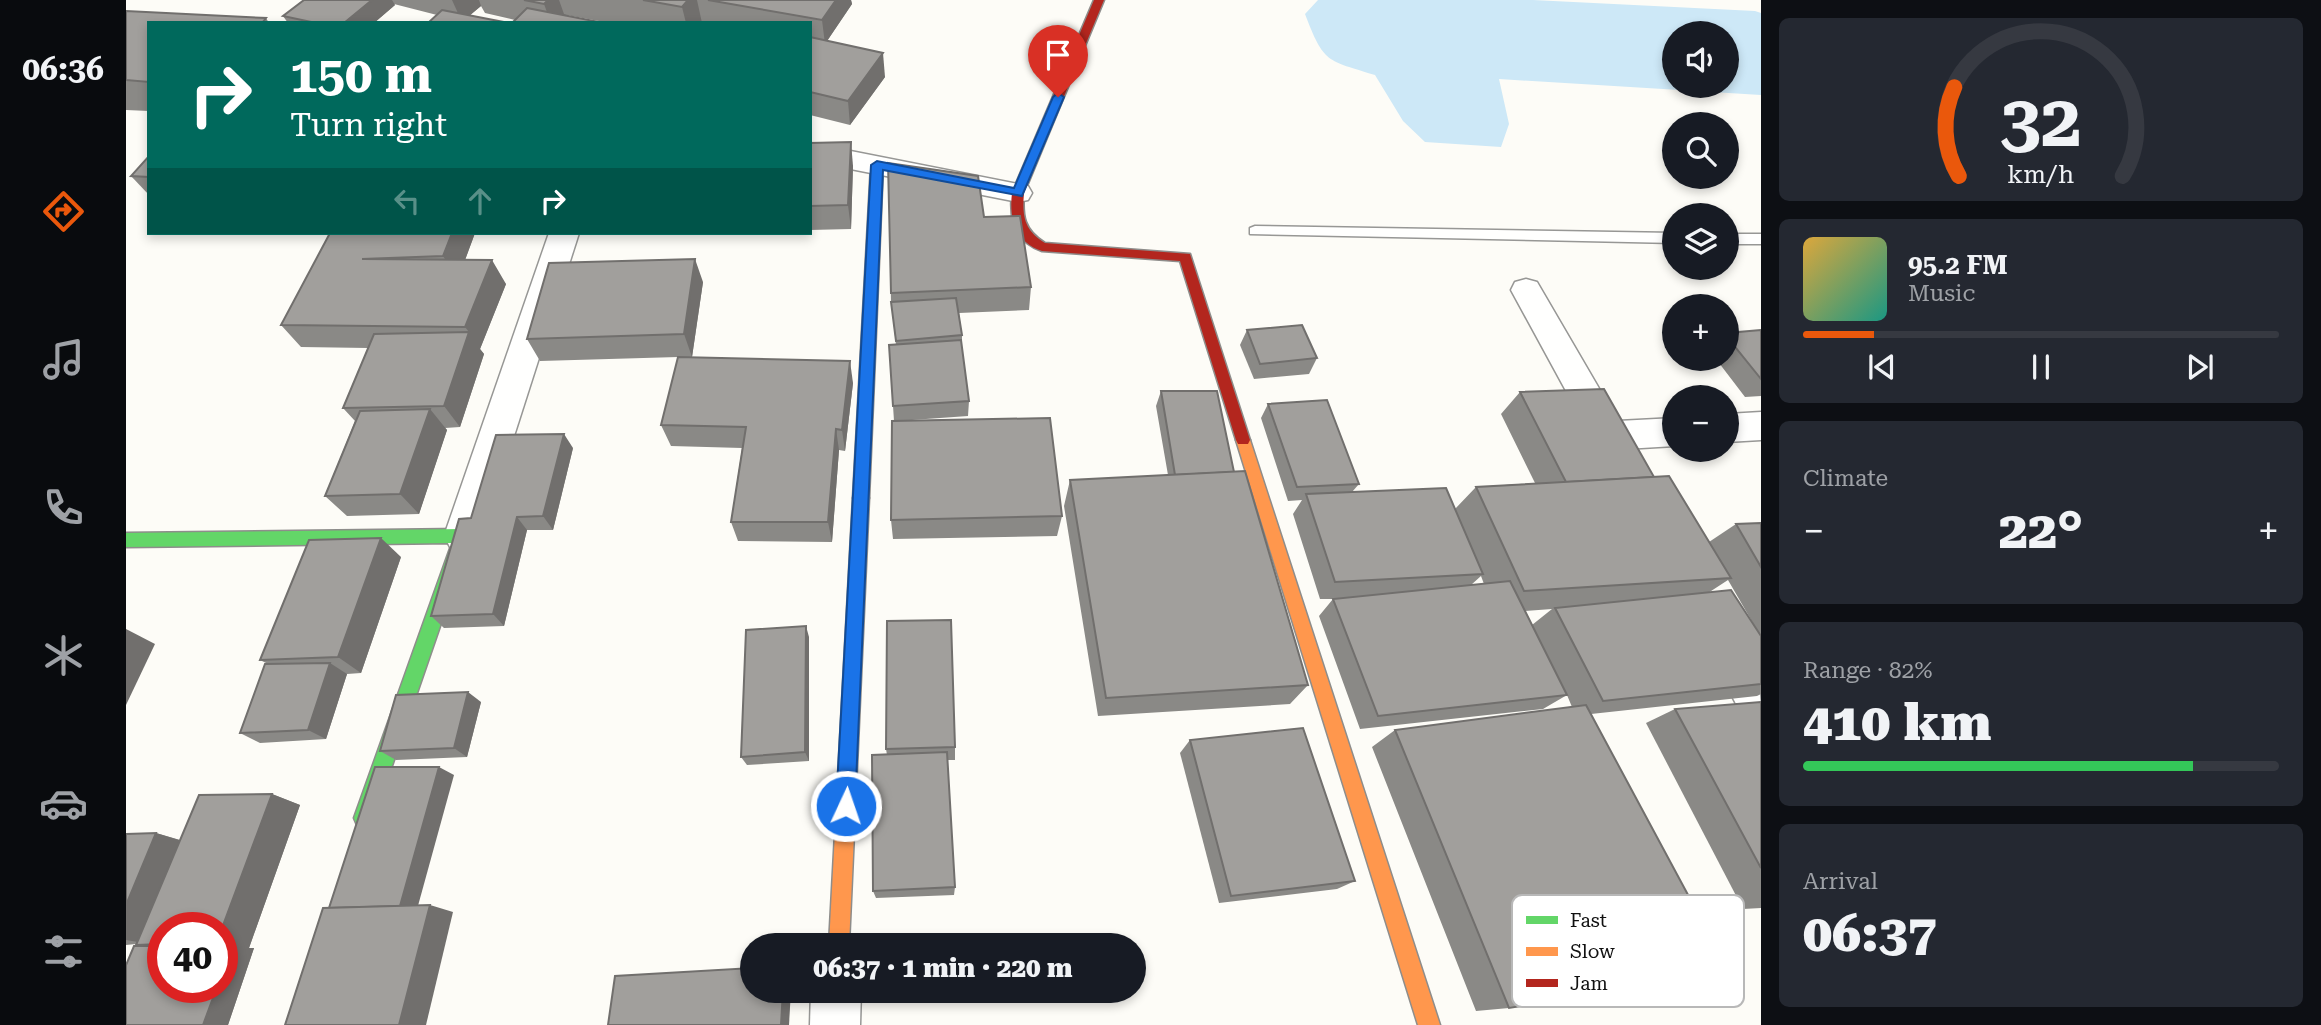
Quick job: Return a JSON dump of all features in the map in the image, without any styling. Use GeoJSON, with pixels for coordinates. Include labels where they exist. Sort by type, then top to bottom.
{"type":"FeatureCollection","features":[{"type":"Feature","properties":{"kind":"street"},"geometry":{"type":"LineString","coordinates":[[1099,0],[1018,193],[1015,225],[1025,239],[1042,247],[1185,257],[1429,1025]]}},
{"type":"Feature","properties":{"kind":"street"},"geometry":{"type":"LineString","coordinates":[[812,152],[1018,193]]}},
{"type":"Feature","properties":{"kind":"street"},"geometry":{"type":"LineString","coordinates":[[840,933],[877,165]]}},
{"type":"Feature","properties":{"kind":"street"},"geometry":{"type":"LineString","coordinates":[[356,840],[463,536],[563,235]]}},
{"type":"Feature","properties":{"kind":"street"},"geometry":{"type":"LineString","coordinates":[[1526,289],[1628,471]]}},
{"type":"Feature","properties":{"kind":"street"},"geometry":{"type":"LineString","coordinates":[[1739,427],[1761,426]]}},
{"type":"Feature","properties":{"kind":"street"},"geometry":{"type":"LineString","coordinates":[[1608,436],[1662,433]]}},
{"type":"Feature","properties":{"kind":"street"},"geometry":{"type":"LineString","coordinates":[[126,540],[463,536]]}},
{"type":"Feature","properties":{"kind":"street"},"geometry":{"type":"LineString","coordinates":[[1714,626],[1761,709]]}},
{"type":"Feature","properties":{"kind":"street"},"geometry":{"type":"LineString","coordinates":[[835,1025],[836,1003]]}},
{"type":"Feature","properties":{"kind":"lane"},"geometry":{"type":"LineString","coordinates":[[1255,231],[1662,238]]}},
{"type":"Feature","properties":{"kind":"lane"},"geometry":{"type":"LineString","coordinates":[[1739,239],[1761,239]]}},
{"type":"Feature","properties":{"kind":"water"},"geometry":{"type":"Polygon","coordinates":[[[1318,0],[1533,0],[1755,11],[1761,13],[1761,95],[1739,94],[1739,21],[1662,21],[1662,89],[1499,79],[1509,124],[1501,147],[1425,142],[1403,121],[1375,75],[1329,58],[1317,43],[1305,14],[1318,0]]]}},
{"type":"Feature","properties":{"kind":"building"},"geometry":{"type":"Polygon","coordinates":[[[304,0],[372,0],[346,21],[307,21],[283,16],[304,0]]]}},
{"type":"Feature","properties":{"kind":"building"},"geometry":{"type":"Polygon","coordinates":[[[524,0],[548,0],[544,4],[524,0]]]}},
{"type":"Feature","properties":{"kind":"building"},"geometry":{"type":"Polygon","coordinates":[[[643,0],[688,0],[682,7],[643,0]]]}},
{"type":"Feature","properties":{"kind":"building"},"geometry":{"type":"Polygon","coordinates":[[[708,0],[836,0],[822,20],[708,0]]]}},
{"type":"Feature","properties":{"kind":"building"},"geometry":{"type":"Polygon","coordinates":[[[527,8],[594,21],[514,21],[527,8]]]}},
{"type":"Feature","properties":{"kind":"building"},"geometry":{"type":"Polygon","coordinates":[[[442,10],[499,21],[430,21],[442,10]]]}},
{"type":"Feature","properties":{"kind":"building"},"geometry":{"type":"Polygon","coordinates":[[[126,11],[266,18],[264,21],[147,21],[147,82],[126,80],[126,11]]]}},
{"type":"Feature","properties":{"kind":"building"},"geometry":{"type":"Polygon","coordinates":[[[812,37],[883,53],[848,101],[812,92],[812,37]]]}},
{"type":"Feature","properties":{"kind":"building"},"geometry":{"type":"Polygon","coordinates":[[[851,142],[848,205],[812,206],[812,143],[851,142]]]}},
{"type":"Feature","properties":{"kind":"building"},"geometry":{"type":"Polygon","coordinates":[[[147,158],[147,177],[131,176],[147,158]]]}},
{"type":"Feature","properties":{"kind":"building"},"geometry":{"type":"Polygon","coordinates":[[[888,163],[978,176],[984,217],[1020,216],[1031,287],[891,293],[888,163]]]}},
{"type":"Feature","properties":{"kind":"building"},"geometry":{"type":"Polygon","coordinates":[[[329,235],[451,235],[443,256],[362,259],[492,260],[465,327],[281,325],[329,235]]]}},
{"type":"Feature","properties":{"kind":"building"},"geometry":{"type":"Polygon","coordinates":[[[695,259],[684,334],[527,339],[549,263],[695,259]]]}},
{"type":"Feature","properties":{"kind":"building"},"geometry":{"type":"Polygon","coordinates":[[[956,298],[962,335],[896,341],[891,302],[956,298]]]}},
{"type":"Feature","properties":{"kind":"building"},"geometry":{"type":"Polygon","coordinates":[[[1302,325],[1317,358],[1260,364],[1247,330],[1302,325]]]}},
{"type":"Feature","properties":{"kind":"building"},"geometry":{"type":"Polygon","coordinates":[[[1761,330],[1761,379],[1739,352],[1739,332],[1761,330]]]}},
{"type":"Feature","properties":{"kind":"building"},"geometry":{"type":"Polygon","coordinates":[[[469,332],[444,406],[343,408],[374,334],[469,332]]]}},
{"type":"Feature","properties":{"kind":"building"},"geometry":{"type":"Polygon","coordinates":[[[961,340],[969,401],[893,406],[889,345],[961,340]]]}},
{"type":"Feature","properties":{"kind":"building"},"geometry":{"type":"Polygon","coordinates":[[[678,357],[850,361],[842,430],[836,429],[828,522],[731,522],[746,427],[661,425],[678,357]]]}},
{"type":"Feature","properties":{"kind":"building"},"geometry":{"type":"Polygon","coordinates":[[[1604,389],[1654,477],[1566,482],[1520,392],[1604,389]]]}},
{"type":"Feature","properties":{"kind":"building"},"geometry":{"type":"Polygon","coordinates":[[[1161,391],[1217,391],[1234,472],[1175,475],[1161,391]]]}},
{"type":"Feature","properties":{"kind":"building"},"geometry":{"type":"Polygon","coordinates":[[[1327,400],[1359,484],[1297,487],[1268,404],[1327,400]]]}},
{"type":"Feature","properties":{"kind":"building"},"geometry":{"type":"Polygon","coordinates":[[[430,409],[400,494],[325,496],[360,411],[430,409]]]}},
{"type":"Feature","properties":{"kind":"building"},"geometry":{"type":"Polygon","coordinates":[[[1050,418],[1062,516],[891,520],[892,421],[1050,418]]]}},
{"type":"Feature","properties":{"kind":"building"},"geometry":{"type":"Polygon","coordinates":[[[564,434],[543,516],[517,517],[493,614],[431,616],[459,519],[471,518],[496,435],[564,434]]]}},
{"type":"Feature","properties":{"kind":"building"},"geometry":{"type":"Polygon","coordinates":[[[1245,471],[1308,685],[1106,698],[1070,480],[1245,471]]]}},
{"type":"Feature","properties":{"kind":"building"},"geometry":{"type":"Polygon","coordinates":[[[1669,476],[1731,578],[1524,591],[1476,487],[1669,476]]]}},
{"type":"Feature","properties":{"kind":"building"},"geometry":{"type":"Polygon","coordinates":[[[1446,488],[1483,574],[1335,582],[1306,494],[1446,488]]]}},
{"type":"Feature","properties":{"kind":"building"},"geometry":{"type":"Polygon","coordinates":[[[1761,523],[1761,567],[1736,524],[1761,523]]]}},
{"type":"Feature","properties":{"kind":"building"},"geometry":{"type":"Polygon","coordinates":[[[381,538],[338,657],[260,660],[309,540],[381,538]]]}},
{"type":"Feature","properties":{"kind":"building"},"geometry":{"type":"Polygon","coordinates":[[[1510,581],[1567,695],[1378,716],[1333,599],[1510,581]]]}},
{"type":"Feature","properties":{"kind":"building"},"geometry":{"type":"Polygon","coordinates":[[[1731,590],[1761,636],[1761,684],[1603,701],[1555,608],[1731,590]]]}},
{"type":"Feature","properties":{"kind":"building"},"geometry":{"type":"Polygon","coordinates":[[[951,620],[955,747],[886,749],[887,621],[951,620]]]}},
{"type":"Feature","properties":{"kind":"building"},"geometry":{"type":"Polygon","coordinates":[[[806,626],[805,752],[741,757],[746,630],[806,626]]]}},
{"type":"Feature","properties":{"kind":"building"},"geometry":{"type":"Polygon","coordinates":[[[330,663],[308,730],[240,733],[265,664],[330,663]]]}},
{"type":"Feature","properties":{"kind":"building"},"geometry":{"type":"Polygon","coordinates":[[[468,692],[454,748],[380,751],[396,695],[468,692]]]}},
{"type":"Feature","properties":{"kind":"building"},"geometry":{"type":"Polygon","coordinates":[[[1761,702],[1761,868],[1675,709],[1761,702]]]}},
{"type":"Feature","properties":{"kind":"building"},"geometry":{"type":"Polygon","coordinates":[[[1586,705],[1688,895],[1512,895],[1512,1007],[1515,1007],[1509,1008],[1395,730],[1586,705]]]}},
{"type":"Feature","properties":{"kind":"building"},"geometry":{"type":"Polygon","coordinates":[[[1303,728],[1355,881],[1231,896],[1190,740],[1303,728]]]}},
{"type":"Feature","properties":{"kind":"building"},"geometry":{"type":"Polygon","coordinates":[[[947,752],[955,887],[873,891],[872,755],[947,752]]]}},
{"type":"Feature","properties":{"kind":"building"},"geometry":{"type":"Polygon","coordinates":[[[375,767],[439,767],[400,906],[329,908],[375,767]]]}},
{"type":"Feature","properties":{"kind":"building"},"geometry":{"type":"Polygon","coordinates":[[[272,794],[228,912],[150,912],[199,795],[272,794]]]}},
{"type":"Feature","properties":{"kind":"building"},"geometry":{"type":"Polygon","coordinates":[[[156,833],[126,905],[126,834],[156,833]]]}},
{"type":"Feature","properties":{"kind":"building"},"geometry":{"type":"Polygon","coordinates":[[[430,905],[399,1025],[285,1025],[323,908],[430,905]]]}},
{"type":"Feature","properties":{"kind":"building"},"geometry":{"type":"Polygon","coordinates":[[[147,919],[147,945],[136,945],[147,919]]]}},
{"type":"Feature","properties":{"kind":"building"},"geometry":{"type":"Polygon","coordinates":[[[134,946],[147,946],[147,1003],[211,1003],[203,1025],[126,1025],[126,965],[134,946]]]}},
{"type":"Feature","properties":{"kind":"building"},"geometry":{"type":"Polygon","coordinates":[[[740,969],[740,1003],[782,1003],[781,1025],[608,1025],[615,976],[740,969]]]}},
{"type":"Feature","properties":{"kind":"traffic: fast"},"geometry":{"type":"LineString","coordinates":[[126,540],[463,536],[364,818]]}},
{"type":"Feature","properties":{"kind":"traffic: slow"},"geometry":{"type":"LineString","coordinates":[[1243,440],[1429,1025]]}},
{"type":"Feature","properties":{"kind":"traffic: slow"},"geometry":{"type":"LineString","coordinates":[[840,933],[861,498]]}},
{"type":"Feature","properties":{"kind":"traffic: jam"},"geometry":{"type":"LineString","coordinates":[[1099,0],[1018,193],[1017,211],[1020,225],[1027,236],[1042,247],[1185,257],[1243,440]]}},
{"type":"Feature","properties":{"kind":"traffic: jam"},"geometry":{"type":"LineString","coordinates":[[861,498],[877,165]]}},
{"type":"Feature","properties":{"kind":"route"},"geometry":{"type":"LineString","coordinates":[[846,806],[877,165],[1018,193],[1058,97]]}}]}
